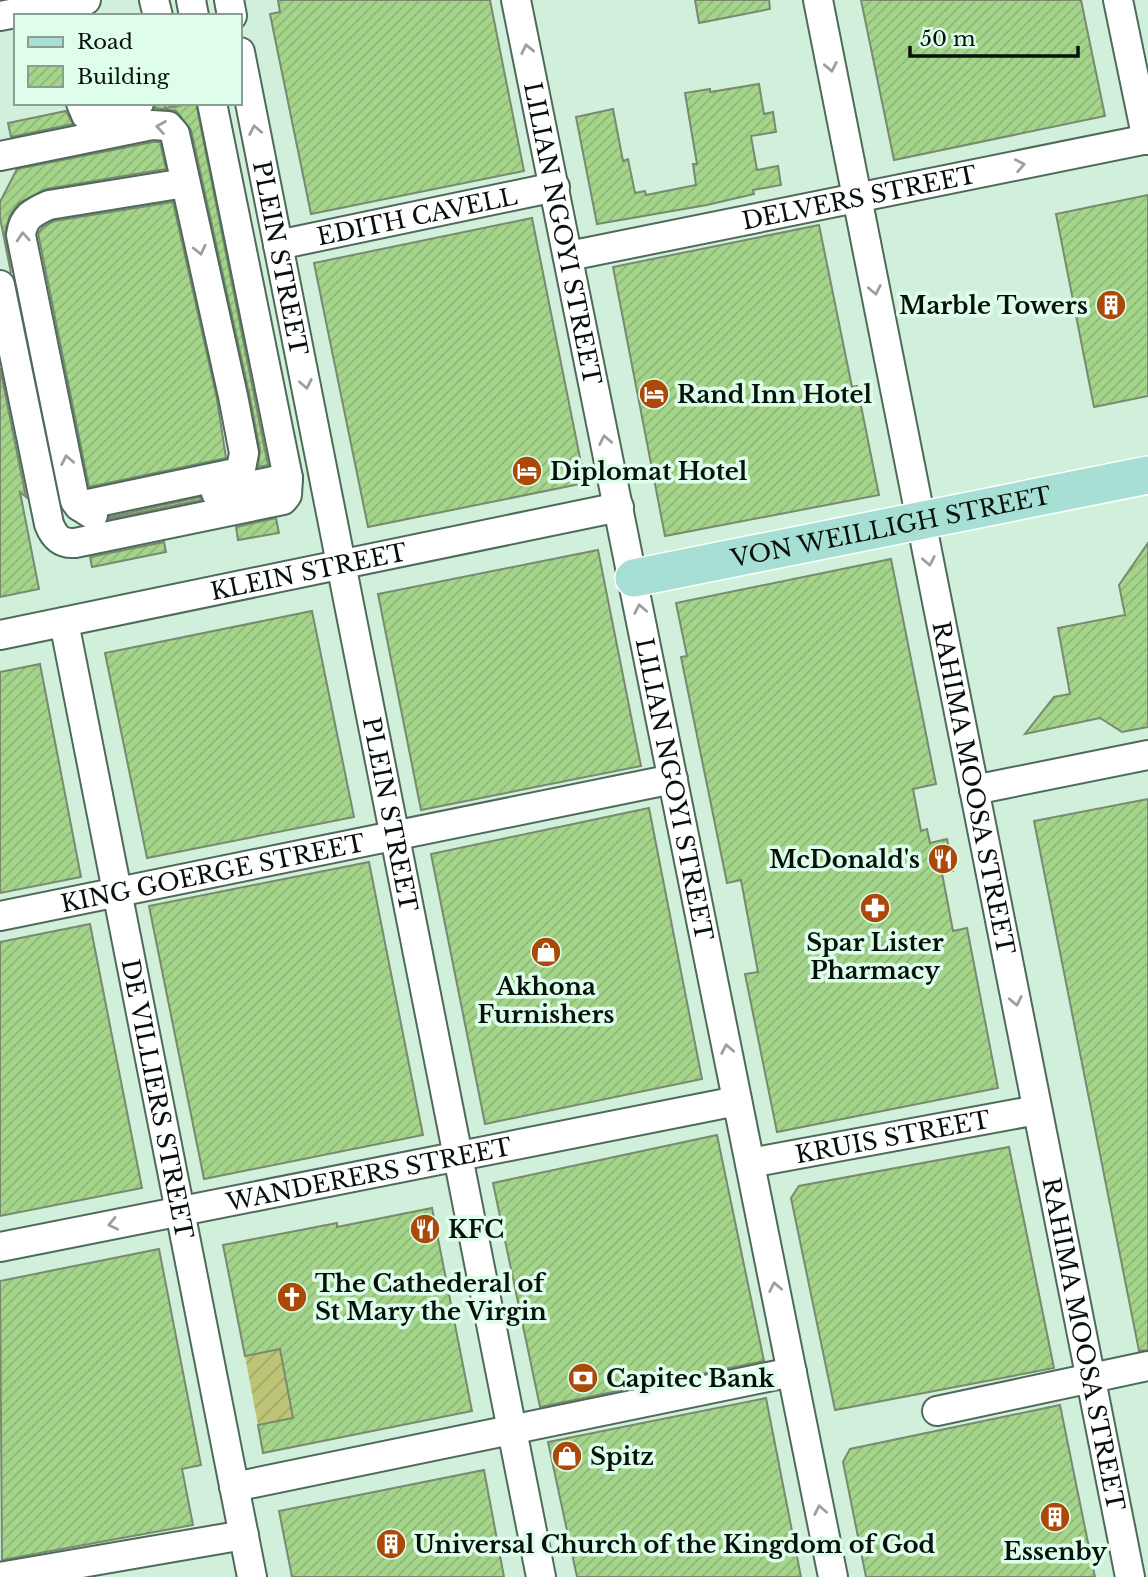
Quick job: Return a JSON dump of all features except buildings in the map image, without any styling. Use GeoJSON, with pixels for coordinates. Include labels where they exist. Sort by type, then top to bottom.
{"type":"FeatureCollection","features":[{"type":"Feature","properties":{"kind":"main road","name":"VON WEILLIGH STREET"},"geometry":{"type":"LineString","coordinates":[[634,578],[1148,475]]}},
{"type":"Feature","properties":{"kind":"street","name":"LILIAN NGOYI STREET"},"geometry":{"type":"LineString","coordinates":[[516,0],[833,1577]]}},
{"type":"Feature","properties":{"kind":"street","name":"RAHIMA MOOSA STREET"},"geometry":{"type":"LineString","coordinates":[[818,0],[1130,1577]]}},
{"type":"Feature","properties":{"kind":"street"},"geometry":{"type":"LineString","coordinates":[[1118,0],[1147,140]]}},
{"type":"Feature","properties":{"kind":"street"},"geometry":{"type":"LineString","coordinates":[[17,9],[70,7]]}},
{"type":"Feature","properties":{"kind":"street","name":"PLEIN STREET"},"geometry":{"type":"LineString","coordinates":[[242,62],[541,1577]]}},
{"type":"Feature","properties":{"kind":"street"},"geometry":{"type":"LineString","coordinates":[[82,105],[86,115],[130,105]]}},
{"type":"Feature","properties":{"kind":"street"},"geometry":{"type":"LineString","coordinates":[[0,285],[49,524],[52,534],[58,539],[68,544],[75,543],[278,502],[287,495],[288,478],[212,105]]}},
{"type":"Feature","properties":{"kind":"street"},"geometry":{"type":"LineString","coordinates":[[0,156],[160,124],[168,126],[175,134],[233,396],[244,453],[243,463],[241,469],[235,473],[79,506]]}},
{"type":"Feature","properties":{"kind":"street","name":"DELVERS STREET"},"geometry":{"type":"LineString","coordinates":[[569,256],[1147,140]]}},
{"type":"Feature","properties":{"kind":"street"},"geometry":{"type":"LineString","coordinates":[[185,183],[49,205],[35,211],[22,225],[21,235],[75,501],[89,514],[105,516],[288,478]]}},
{"type":"Feature","properties":{"kind":"street","name":"EDITH CAVELL"},"geometry":{"type":"LineString","coordinates":[[278,245],[555,187]]}},
{"type":"Feature","properties":{"kind":"street","name":"KLEIN STREET"},"geometry":{"type":"LineString","coordinates":[[0,635],[618,507]]}},
{"type":"Feature","properties":{"kind":"street","name":"DE VILLIERS STREET"},"geometry":{"type":"LineString","coordinates":[[64,622],[252,1577]]}},
{"type":"Feature","properties":{"kind":"street"},"geometry":{"type":"LineString","coordinates":[[974,790],[1148,755]]}},
{"type":"Feature","properties":{"kind":"street","name":"KING GOERGE STREET"},"geometry":{"type":"LineString","coordinates":[[0,916],[673,779]]}},
{"type":"Feature","properties":{"kind":"street","name":"WANDERERS STREET"},"geometry":{"type":"LineString","coordinates":[[0,1247],[737,1101]]}},
{"type":"Feature","properties":{"kind":"street","name":"KRUIS STREET"},"geometry":{"type":"LineString","coordinates":[[750,1164],[1037,1110]]}},
{"type":"Feature","properties":{"kind":"street"},"geometry":{"type":"LineString","coordinates":[[937,1411],[1148,1366]]}},
{"type":"Feature","properties":{"kind":"street"},"geometry":{"type":"LineString","coordinates":[[234,1487],[792,1372]]}},
{"type":"Feature","properties":{"kind":"street"},"geometry":{"type":"LineString","coordinates":[[0,1577],[244,1535]]}},
{"type":"Feature","properties":{"kind":"green space"},"geometry":{"type":"Polygon","coordinates":[[[280,1349],[293,1418],[258,1425],[245,1356],[280,1349]]]}},
{"type":"Feature","properties":{"kind":"place","name":"Marble Towers"},"geometry":{"type":"Point","coordinates":[1111,305]}},
{"type":"Feature","properties":{"kind":"place","name":"Rand Inn Hotel"},"geometry":{"type":"Point","coordinates":[654,394]}},
{"type":"Feature","properties":{"kind":"place","name":"Diplomat Hotel"},"geometry":{"type":"Point","coordinates":[527,471]}},
{"type":"Feature","properties":{"kind":"place","name":"McDonald's"},"geometry":{"type":"Point","coordinates":[943,859]}},
{"type":"Feature","properties":{"kind":"place","name":"Spar Lister Pharmacy"},"geometry":{"type":"Point","coordinates":[875,908]}},
{"type":"Feature","properties":{"kind":"place","name":"Akhona Furnishers"},"geometry":{"type":"Point","coordinates":[546,952]}},
{"type":"Feature","properties":{"kind":"place","name":"KFC"},"geometry":{"type":"Point","coordinates":[425,1229]}},
{"type":"Feature","properties":{"kind":"place","name":"The Cathederal of St Mary the Virgin"},"geometry":{"type":"Point","coordinates":[292,1297]}},
{"type":"Feature","properties":{"kind":"place","name":"Capitec Bank"},"geometry":{"type":"Point","coordinates":[583,1378]}},
{"type":"Feature","properties":{"kind":"place","name":"Spitz"},"geometry":{"type":"Point","coordinates":[567,1456]}},
{"type":"Feature","properties":{"kind":"place","name":"Essenby"},"geometry":{"type":"Point","coordinates":[1055,1517]}},
{"type":"Feature","properties":{"kind":"place","name":"Universal Church of the Kingdom of God"},"geometry":{"type":"Point","coordinates":[391,1544]}}]}
